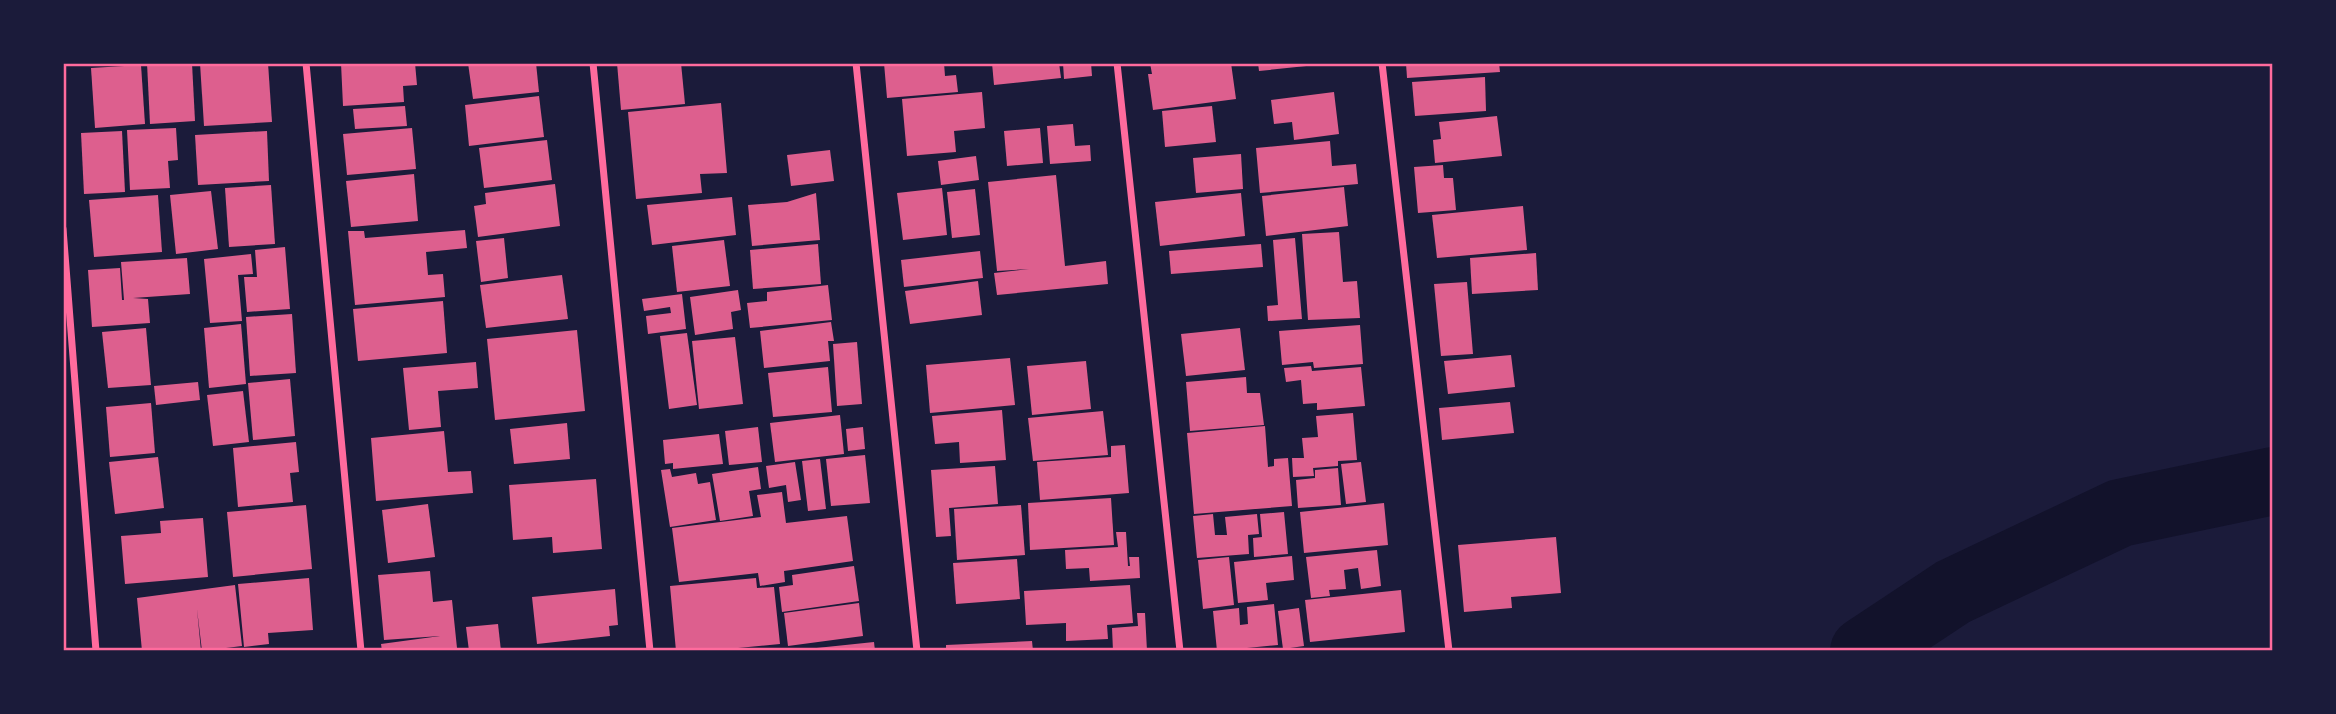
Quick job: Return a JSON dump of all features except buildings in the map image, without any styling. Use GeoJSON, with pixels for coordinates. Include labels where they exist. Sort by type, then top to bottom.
{"type":"FeatureCollection","features":[{"type":"Feature","properties":{"kind":"street"},"geometry":{"type":"LineString","coordinates":[[306,63],[361,651]]}},
{"type":"Feature","properties":{"kind":"street"},"geometry":{"type":"LineString","coordinates":[[593,63],[650,651]]}},
{"type":"Feature","properties":{"kind":"street"},"geometry":{"type":"LineString","coordinates":[[856,63],[917,651]]}},
{"type":"Feature","properties":{"kind":"street"},"geometry":{"type":"LineString","coordinates":[[1117,63],[1180,651]]}},
{"type":"Feature","properties":{"kind":"street"},"geometry":{"type":"LineString","coordinates":[[1382,63],[1448,651]]}},
{"type":"Feature","properties":{"kind":"street"},"geometry":{"type":"LineString","coordinates":[[63,229],[96,651]]}},
{"type":"Feature","properties":{"kind":"waterway"},"geometry":{"type":"LineString","coordinates":[[1864,651],[1953,592],[2120,513],[2273,481]]}}]}
